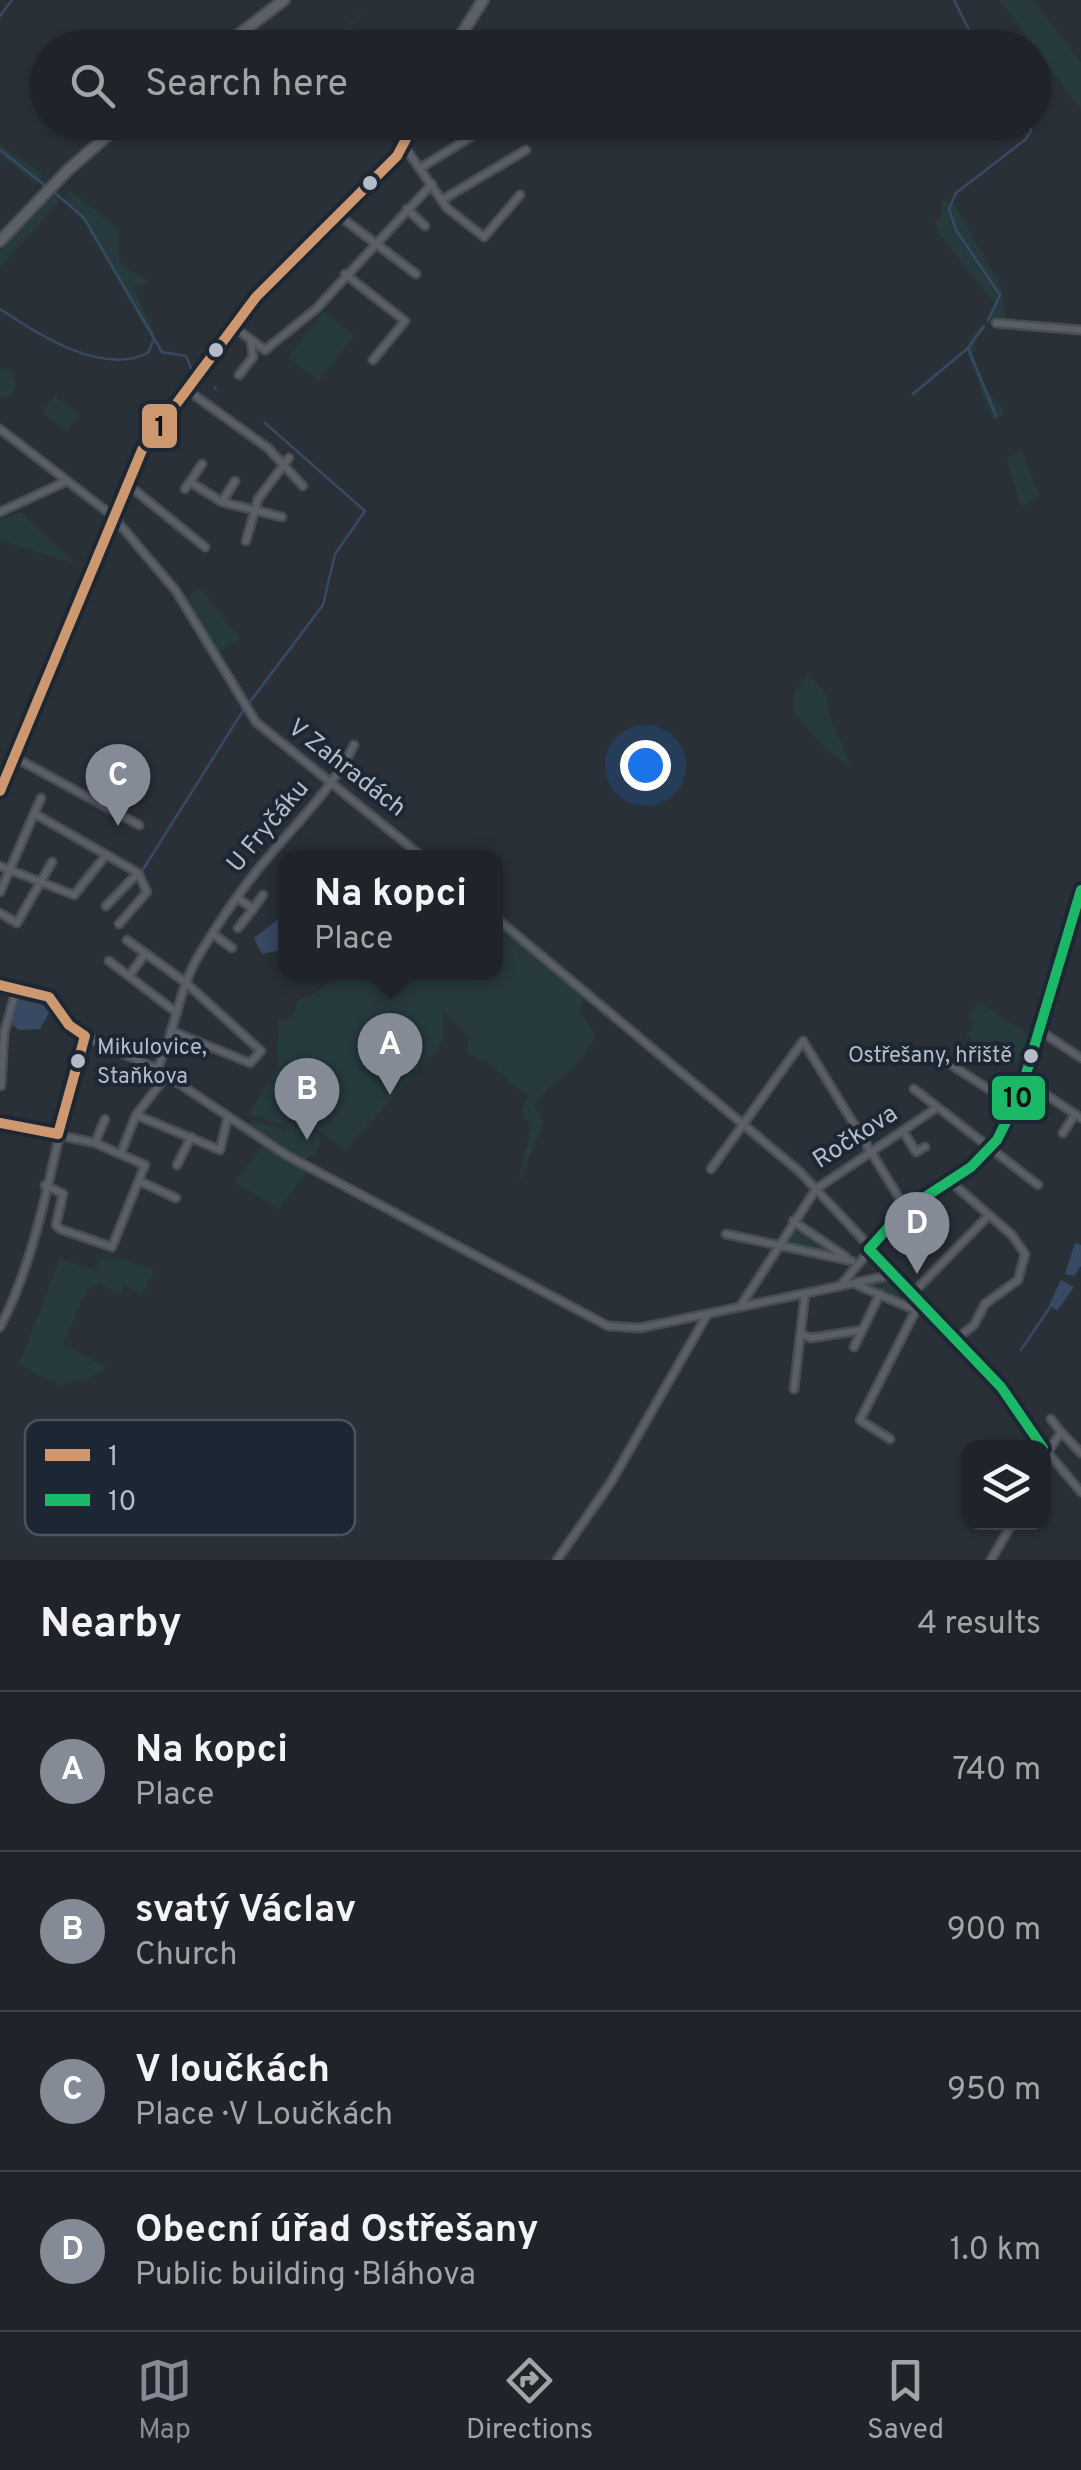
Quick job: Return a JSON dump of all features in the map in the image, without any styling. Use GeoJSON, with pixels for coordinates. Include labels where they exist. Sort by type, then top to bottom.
{"type":"FeatureCollection","features":[{"type":"Feature","properties":{"kind":"main road"},"geometry":{"type":"LineString","coordinates":[[245,30],[281,0]]}},
{"type":"Feature","properties":{"kind":"main road"},"geometry":{"type":"LineString","coordinates":[[464,30],[483,0]]}},
{"type":"Feature","properties":{"kind":"main road"},"geometry":{"type":"LineString","coordinates":[[0,241],[44,193],[102,140]]}},
{"type":"Feature","properties":{"kind":"main road"},"geometry":{"type":"LineString","coordinates":[[0,791],[142,450],[269,282],[407,140]]}},
{"type":"Feature","properties":{"kind":"street"},"geometry":{"type":"LineString","coordinates":[[422,167],[466,140]]}},
{"type":"Feature","properties":{"kind":"street"},"geometry":{"type":"LineString","coordinates":[[404,146],[442,200],[484,238],[520,195]]}},
{"type":"Feature","properties":{"kind":"street"},"geometry":{"type":"LineString","coordinates":[[442,200],[526,150]]}},
{"type":"Feature","properties":{"kind":"street"},"geometry":{"type":"LineString","coordinates":[[234,327],[265,350],[316,309],[432,184]]}},
{"type":"Feature","properties":{"kind":"street"},"geometry":{"type":"LineString","coordinates":[[407,210],[425,226]]}},
{"type":"Feature","properties":{"kind":"street"},"geometry":{"type":"LineString","coordinates":[[338,214],[416,274]]}},
{"type":"Feature","properties":{"kind":"street"},"geometry":{"type":"LineString","coordinates":[[345,274],[405,322],[373,360]]}},
{"type":"Feature","properties":{"kind":"street"},"geometry":{"type":"LineString","coordinates":[[996,323],[1081,330]]}},
{"type":"Feature","properties":{"kind":"street"},"geometry":{"type":"LineString","coordinates":[[239,376],[252,358],[251,341]]}},
{"type":"Feature","properties":{"kind":"street"},"geometry":{"type":"LineString","coordinates":[[187,390],[268,448],[303,486]]}},
{"type":"Feature","properties":{"kind":"street","name":"V Zahradách"},"geometry":{"type":"LineString","coordinates":[[0,429],[112,516],[176,590],[245,708],[414,850]]}},
{"type":"Feature","properties":{"kind":"street"},"geometry":{"type":"LineString","coordinates":[[246,541],[254,510],[289,458]]}},
{"type":"Feature","properties":{"kind":"street"},"geometry":{"type":"LineString","coordinates":[[202,464],[188,485],[222,502],[282,518]]}},
{"type":"Feature","properties":{"kind":"street"},"geometry":{"type":"LineString","coordinates":[[0,512],[67,481]]}},
{"type":"Feature","properties":{"kind":"street"},"geometry":{"type":"LineString","coordinates":[[222,502],[235,482]]}},
{"type":"Feature","properties":{"kind":"street"},"geometry":{"type":"LineString","coordinates":[[126,483],[205,547]]}},
{"type":"Feature","properties":{"kind":"street","name":"U Fryčáku"},"geometry":{"type":"LineString","coordinates":[[158,1070],[174,1032],[185,982],[214,934],[238,898],[332,782],[354,746]]}},
{"type":"Feature","properties":{"kind":"street"},"geometry":{"type":"LineString","coordinates":[[14,757],[139,826]]}},
{"type":"Feature","properties":{"kind":"street"},"geometry":{"type":"LineString","coordinates":[[0,892],[41,798]]}},
{"type":"Feature","properties":{"kind":"street"},"geometry":{"type":"LineString","coordinates":[[35,814],[138,873],[147,892],[118,924]]}},
{"type":"Feature","properties":{"kind":"street"},"geometry":{"type":"LineString","coordinates":[[0,866],[74,895],[106,855]]}},
{"type":"Feature","properties":{"kind":"street"},"geometry":{"type":"LineString","coordinates":[[0,913],[17,922],[52,862]]}},
{"type":"Feature","properties":{"kind":"street"},"geometry":{"type":"LineString","coordinates":[[106,906],[138,873]]}},
{"type":"Feature","properties":{"kind":"street"},"geometry":{"type":"LineString","coordinates":[[839,1287],[854,1262],[906,1209],[991,1149],[1015,1106],[1081,890]]}},
{"type":"Feature","properties":{"kind":"street","name":"U Fryčáku"},"geometry":{"type":"LineString","coordinates":[[238,928],[263,895]]}},
{"type":"Feature","properties":{"kind":"street","name":"U Fryčáku"},"geometry":{"type":"LineString","coordinates":[[238,898],[254,908]]}},
{"type":"Feature","properties":{"kind":"street"},"geometry":{"type":"LineString","coordinates":[[503,924],[816,1189],[918,1307],[956,1339],[1001,1387],[1036,1440]]}},
{"type":"Feature","properties":{"kind":"street"},"geometry":{"type":"LineString","coordinates":[[214,934],[232,948]]}},
{"type":"Feature","properties":{"kind":"street"},"geometry":{"type":"LineString","coordinates":[[127,940],[185,982],[264,1053],[250,1062],[174,1032]]}},
{"type":"Feature","properties":{"kind":"street"},"geometry":{"type":"LineString","coordinates":[[129,976],[145,954]]}},
{"type":"Feature","properties":{"kind":"street"},"geometry":{"type":"LineString","coordinates":[[109,960],[177,1013]]}},
{"type":"Feature","properties":{"kind":"street"},"geometry":{"type":"LineString","coordinates":[[0,984],[52,999],[69,1025],[84,1036],[167,1075],[286,1155],[599,1323],[630,1328],[892,1275]]}},
{"type":"Feature","properties":{"kind":"street"},"geometry":{"type":"LineString","coordinates":[[2,1086],[4,1033],[17,988]]}},
{"type":"Feature","properties":{"kind":"street"},"geometry":{"type":"LineString","coordinates":[[1039,1030],[1081,1058]]}},
{"type":"Feature","properties":{"kind":"street"},"geometry":{"type":"LineString","coordinates":[[0,1327],[36,1239],[44,1185],[84,1036]]}},
{"type":"Feature","properties":{"kind":"street"},"geometry":{"type":"LineString","coordinates":[[711,1169],[803,1041],[906,1209]]}},
{"type":"Feature","properties":{"kind":"street"},"geometry":{"type":"LineString","coordinates":[[939,1058],[1015,1106]]}},
{"type":"Feature","properties":{"kind":"street"},"geometry":{"type":"LineString","coordinates":[[121,1153],[136,1115],[167,1075]]}},
{"type":"Feature","properties":{"kind":"street"},"geometry":{"type":"LineString","coordinates":[[1024,1080],[1078,1116],[1063,1132]]}},
{"type":"Feature","properties":{"kind":"street"},"geometry":{"type":"LineString","coordinates":[[914,1089],[1038,1185]]}},
{"type":"Feature","properties":{"kind":"street","name":"Ročkova"},"geometry":{"type":"LineString","coordinates":[[740,1307],[816,1189],[935,1109]]}},
{"type":"Feature","properties":{"kind":"street"},"geometry":{"type":"LineString","coordinates":[[136,1115],[220,1150],[228,1116]]}},
{"type":"Feature","properties":{"kind":"street"},"geometry":{"type":"LineString","coordinates":[[94,1143],[105,1119]]}},
{"type":"Feature","properties":{"kind":"street"},"geometry":{"type":"LineString","coordinates":[[0,1123],[94,1143],[144,1164],[112,1247],[60,1229],[56,1225],[62,1194],[44,1185]]}},
{"type":"Feature","properties":{"kind":"street"},"geometry":{"type":"LineString","coordinates":[[903,1131],[916,1152],[925,1147]]}},
{"type":"Feature","properties":{"kind":"street"},"geometry":{"type":"LineString","coordinates":[[177,1166],[191,1137]]}},
{"type":"Feature","properties":{"kind":"street"},"geometry":{"type":"LineString","coordinates":[[139,1180],[176,1198]]}},
{"type":"Feature","properties":{"kind":"street"},"geometry":{"type":"LineString","coordinates":[[950,1180],[1024,1251],[1020,1276],[985,1304],[974,1325],[956,1339]]}},
{"type":"Feature","properties":{"kind":"street"},"geometry":{"type":"LineString","coordinates":[[911,1295],[989,1215]]}},
{"type":"Feature","properties":{"kind":"street"},"geometry":{"type":"LineString","coordinates":[[793,1222],[854,1262]]}},
{"type":"Feature","properties":{"kind":"street"},"geometry":{"type":"LineString","coordinates":[[726,1234],[854,1262]]}},
{"type":"Feature","properties":{"kind":"street"},"geometry":{"type":"LineString","coordinates":[[854,1284],[918,1307]]}},
{"type":"Feature","properties":{"kind":"street"},"geometry":{"type":"LineString","coordinates":[[794,1390],[805,1294]]}},
{"type":"Feature","properties":{"kind":"street"},"geometry":{"type":"LineString","coordinates":[[854,1346],[880,1294]]}},
{"type":"Feature","properties":{"kind":"street"},"geometry":{"type":"LineString","coordinates":[[890,1439],[860,1420],[918,1307]]}},
{"type":"Feature","properties":{"kind":"street"},"geometry":{"type":"LineString","coordinates":[[557,1560],[610,1482],[708,1314]]}},
{"type":"Feature","properties":{"kind":"street"},"geometry":{"type":"LineString","coordinates":[[802,1335],[811,1338],[862,1330]]}},
{"type":"Feature","properties":{"kind":"street"},"geometry":{"type":"LineString","coordinates":[[1051,1419],[1081,1453]]}},
{"type":"Feature","properties":{"kind":"street"},"geometry":{"type":"LineString","coordinates":[[1051,1445],[1060,1432]]}},
{"type":"Feature","properties":{"kind":"street"},"geometry":{"type":"LineString","coordinates":[[1051,1460],[1081,1492]]}},
{"type":"Feature","properties":{"kind":"street"},"geometry":{"type":"LineString","coordinates":[[992,1560],[1009,1530]]}},
{"type":"Feature","properties":{"kind":"green space"},"geometry":{"type":"Polygon","coordinates":[[[1000,0],[1033,0],[1081,63],[1081,110],[1051,69],[1051,30],[1022,30],[1000,0]]]}},
{"type":"Feature","properties":{"kind":"green space"},"geometry":{"type":"Polygon","coordinates":[[[0,145],[44,175],[36,184],[0,155],[0,145]]]}},
{"type":"Feature","properties":{"kind":"green space"},"geometry":{"type":"Polygon","coordinates":[[[69,190],[119,230],[119,262],[150,283],[133,287],[154,332],[156,346],[82,219],[64,202],[69,190]]]}},
{"type":"Feature","properties":{"kind":"green space"},"geometry":{"type":"Polygon","coordinates":[[[53,195],[58,196],[57,204],[0,267],[0,251],[53,195]]]}},
{"type":"Feature","properties":{"kind":"green space"},"geometry":{"type":"Polygon","coordinates":[[[942,200],[953,202],[1001,287],[1006,321],[985,319],[994,303],[939,234],[935,223],[942,215],[942,200]]]}},
{"type":"Feature","properties":{"kind":"green space"},"geometry":{"type":"Polygon","coordinates":[[[323,312],[354,335],[319,381],[288,358],[323,312]]]}},
{"type":"Feature","properties":{"kind":"green space"},"geometry":{"type":"Polygon","coordinates":[[[982,325],[986,328],[978,337],[974,358],[982,380],[1003,409],[1003,415],[993,420],[966,350],[970,337],[982,325]]]}},
{"type":"Feature","properties":{"kind":"green space"},"geometry":{"type":"Polygon","coordinates":[[[0,368],[12,372],[16,383],[11,395],[0,398],[0,368]]]}},
{"type":"Feature","properties":{"kind":"green space"},"geometry":{"type":"Polygon","coordinates":[[[55,395],[79,415],[66,431],[42,412],[55,395]]]}},
{"type":"Feature","properties":{"kind":"green space"},"geometry":{"type":"Polygon","coordinates":[[[1022,451],[1039,496],[1021,507],[1007,458],[1022,451]]]}},
{"type":"Feature","properties":{"kind":"green space"},"geometry":{"type":"Polygon","coordinates":[[[21,512],[75,564],[0,540],[0,520],[21,512]]]}},
{"type":"Feature","properties":{"kind":"green space"},"geometry":{"type":"Polygon","coordinates":[[[200,588],[240,639],[218,652],[184,599],[200,588]]]}},
{"type":"Feature","properties":{"kind":"green space"},"geometry":{"type":"Polygon","coordinates":[[[808,675],[827,695],[829,715],[852,768],[825,748],[794,712],[794,693],[808,675]]]}},
{"type":"Feature","properties":{"kind":"green space"},"geometry":{"type":"Polygon","coordinates":[[[503,928],[584,995],[579,1010],[595,1035],[584,1056],[534,1106],[544,1122],[518,1187],[531,1126],[522,1113],[527,1095],[491,1065],[467,1054],[469,1037],[443,1011],[444,1035],[438,1049],[345,1150],[294,1113],[283,1126],[249,1114],[277,1068],[279,1021],[293,1018],[298,999],[310,997],[332,980],[503,980],[503,928]]]}},
{"type":"Feature","properties":{"kind":"green space"},"geometry":{"type":"Polygon","coordinates":[[[979,1001],[1032,1037],[1012,1067],[966,1036],[975,1022],[968,1017],[979,1001]]]}},
{"type":"Feature","properties":{"kind":"green space"},"geometry":{"type":"Polygon","coordinates":[[[292,1117],[321,1136],[318,1149],[306,1160],[248,1127],[251,1120],[283,1129],[282,1134],[292,1117]]]}},
{"type":"Feature","properties":{"kind":"green space"},"geometry":{"type":"Polygon","coordinates":[[[263,1146],[308,1169],[279,1209],[234,1182],[263,1146]]]}},
{"type":"Feature","properties":{"kind":"green space"},"geometry":{"type":"Polygon","coordinates":[[[794,1224],[844,1256],[783,1243],[794,1224]]]}},
{"type":"Feature","properties":{"kind":"green space"},"geometry":{"type":"Polygon","coordinates":[[[60,1259],[96,1271],[101,1259],[124,1259],[154,1271],[142,1295],[124,1285],[119,1293],[99,1283],[87,1290],[63,1344],[106,1367],[87,1379],[58,1385],[19,1364],[60,1259]]]}},
{"type":"Feature","properties":{"kind":"green space"},"geometry":{"type":"Polygon","coordinates":[[[886,1280],[895,1282],[916,1305],[914,1308],[863,1286],[886,1280]]]}},
{"type":"Feature","properties":{"kind":"water"},"geometry":{"type":"Polygon","coordinates":[[[278,919],[278,951],[262,954],[254,938],[278,919]]]}},
{"type":"Feature","properties":{"kind":"water"},"geometry":{"type":"Polygon","coordinates":[[[21,995],[51,1009],[40,1029],[19,1030],[12,1024],[21,995]]]}},
{"type":"Feature","properties":{"kind":"water"},"geometry":{"type":"Polygon","coordinates":[[[1075,1243],[1081,1245],[1081,1266],[1074,1276],[1065,1274],[1075,1243]]]}},
{"type":"Feature","properties":{"kind":"water"},"geometry":{"type":"Polygon","coordinates":[[[1061,1280],[1074,1287],[1057,1311],[1049,1305],[1061,1280]]]}},
{"type":"Feature","properties":{"kind":"waterway"},"geometry":{"type":"LineString","coordinates":[[0,16],[12,0]]}},
{"type":"Feature","properties":{"kind":"waterway"},"geometry":{"type":"LineString","coordinates":[[954,0],[969,30]]}},
{"type":"Feature","properties":{"kind":"waterway"},"geometry":{"type":"LineString","coordinates":[[988,321],[1000,295],[956,230],[949,209],[956,193],[1025,140]]}},
{"type":"Feature","properties":{"kind":"waterway"},"geometry":{"type":"LineString","coordinates":[[0,150],[47,187]]}},
{"type":"Feature","properties":{"kind":"waterway"},"geometry":{"type":"LineString","coordinates":[[54,192],[84,218],[162,352],[186,356],[191,368]]}},
{"type":"Feature","properties":{"kind":"waterway"},"geometry":{"type":"LineString","coordinates":[[0,309],[52,340],[91,356],[130,359],[148,353],[154,339]]}},
{"type":"Feature","properties":{"kind":"waterway"},"geometry":{"type":"LineString","coordinates":[[913,394],[968,348],[984,326]]}},
{"type":"Feature","properties":{"kind":"waterway"},"geometry":{"type":"LineString","coordinates":[[968,348],[996,416]]}},
{"type":"Feature","properties":{"kind":"waterway"},"geometry":{"type":"LineString","coordinates":[[249,703],[323,605],[335,554],[365,511],[265,423]]}},
{"type":"Feature","properties":{"kind":"waterway"},"geometry":{"type":"LineString","coordinates":[[142,871],[244,709]]}},
{"type":"Feature","properties":{"kind":"waterway"},"geometry":{"type":"LineString","coordinates":[[1021,1350],[1050,1307]]}},
{"type":"Feature","properties":{"kind":"transit line","name":"1"},"geometry":{"type":"LineString","coordinates":[[0,791],[142,450],[256,297],[397,156],[405,140]]}},
{"type":"Feature","properties":{"kind":"transit line","name":"10"},"geometry":{"type":"LineString","coordinates":[[869,1249],[902,1212],[971,1167],[997,1140],[1020,1094],[1081,890]]}},
{"type":"Feature","properties":{"kind":"transit line","name":"1"},"geometry":{"type":"LineString","coordinates":[[0,985],[49,997],[69,1025],[85,1036],[58,1134],[0,1123]]}},
{"type":"Feature","properties":{"kind":"transit line","name":"10"},"geometry":{"type":"LineString","coordinates":[[869,1249],[1001,1387],[1037,1440]]}},
{"type":"Feature","properties":{"kind":"place","name":"V loučkách"},"geometry":{"type":"Point","coordinates":[118,826]}},
{"type":"Feature","properties":{"kind":"place","name":"Ostřešany, hřiště"},"geometry":{"type":"Point","coordinates":[1031,1056]}},
{"type":"Feature","properties":{"kind":"place","name":"Mikulovice, Staňkova"},"geometry":{"type":"Point","coordinates":[78,1061]}},
{"type":"Feature","properties":{"kind":"place","name":"Na kopci"},"geometry":{"type":"Point","coordinates":[390,1095]}},
{"type":"Feature","properties":{"kind":"place","name":"svatý Václav"},"geometry":{"type":"Point","coordinates":[307,1140]}},
{"type":"Feature","properties":{"kind":"place","name":"Obecní úřad Ostřešany"},"geometry":{"type":"Point","coordinates":[917,1274]}}]}
